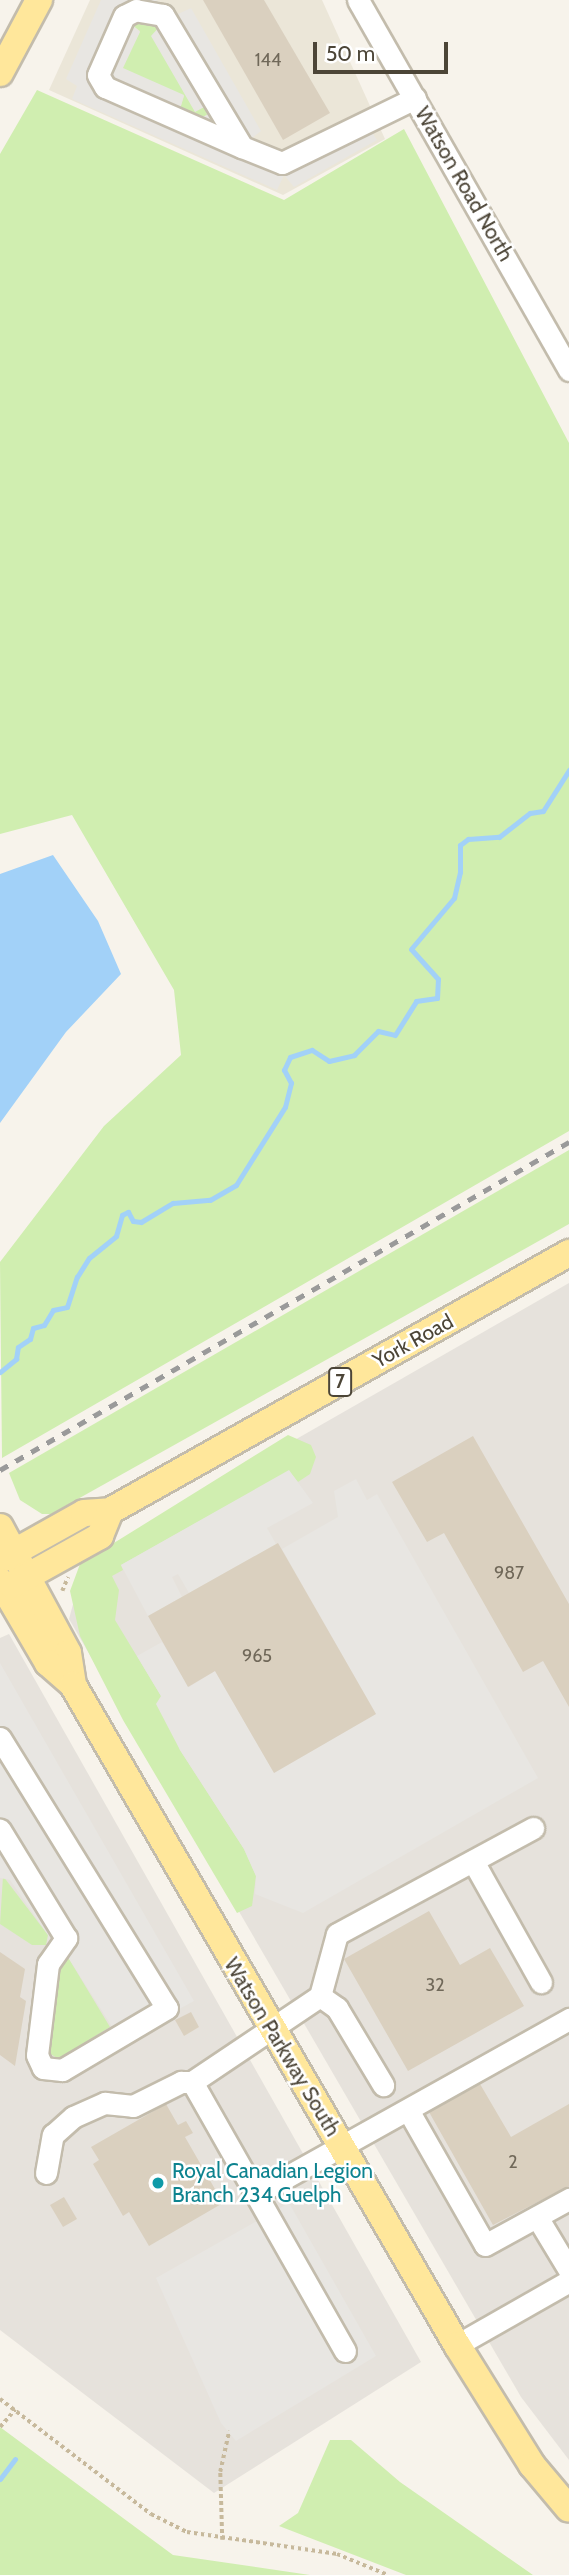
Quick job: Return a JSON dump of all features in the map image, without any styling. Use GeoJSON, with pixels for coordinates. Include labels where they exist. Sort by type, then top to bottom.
{"type":"FeatureCollection","features":[{"type":"Feature","properties":{"kind":"main road"},"geometry":{"type":"LineString","coordinates":[[0,73],[39,0]]}},
{"type":"Feature","properties":{"kind":"main road","name":"York Road"},"geometry":{"type":"LineString","coordinates":[[7,1556],[84,1513],[110,1511],[569,1253]]}},
{"type":"Feature","properties":{"kind":"main road"},"geometry":{"type":"LineString","coordinates":[[8,1584],[100,1536],[110,1511]]}},
{"type":"Feature","properties":{"kind":"main road","name":"Watson Parkway South"},"geometry":{"type":"LineString","coordinates":[[0,1527],[7,1556],[8,1584],[48,1663],[73,1685],[457,2345],[532,2465],[569,2509]]}},
{"type":"Feature","properties":{"kind":"street","name":"Watson Road North"},"geometry":{"type":"LineString","coordinates":[[358,0],[569,370]]}},
{"type":"Feature","properties":{"kind":"street"},"geometry":{"type":"LineString","coordinates":[[242,147],[163,15],[136,10],[124,16],[98,75],[105,87],[242,147],[289,163],[366,120],[415,98]]}},
{"type":"Feature","properties":{"kind":"street"},"geometry":{"type":"LineString","coordinates":[[0,1738],[167,2008],[62,2070],[43,2068],[37,2055],[48,1964],[66,1938],[6,1853],[0,1830]]}},
{"type":"Feature","properties":{"kind":"street"},"geometry":{"type":"LineString","coordinates":[[46,2173],[53,2135],[73,2117],[106,2104],[132,2106],[181,2082],[192,2082],[272,2031],[320,1996],[337,1934],[533,1828]]}},
{"type":"Feature","properties":{"kind":"street"},"geometry":{"type":"LineString","coordinates":[[473,1861],[541,1982]]}},
{"type":"Feature","properties":{"kind":"street"},"geometry":{"type":"LineString","coordinates":[[320,1996],[337,2008],[383,2085]]}},
{"type":"Feature","properties":{"kind":"street"},"geometry":{"type":"LineString","coordinates":[[256,2194],[569,2019]]}},
{"type":"Feature","properties":{"kind":"street"},"geometry":{"type":"LineString","coordinates":[[192,2082],[345,2351]]}},
{"type":"Feature","properties":{"kind":"street"},"geometry":{"type":"LineString","coordinates":[[408,2110],[485,2245],[569,2199]]}},
{"type":"Feature","properties":{"kind":"street"},"geometry":{"type":"LineString","coordinates":[[537,2217],[569,2270]]}},
{"type":"Feature","properties":{"kind":"street"},"geometry":{"type":"LineString","coordinates":[[457,2345],[569,2281]]}},
{"type":"Feature","properties":{"kind":"path"},"geometry":{"type":"LineString","coordinates":[[62,1591],[69,1574]]}},
{"type":"Feature","properties":{"kind":"path"},"geometry":{"type":"LineString","coordinates":[[0,2399],[151,2514],[187,2532],[222,2540],[337,2554],[388,2575]]}},
{"type":"Feature","properties":{"kind":"path"},"geometry":{"type":"LineString","coordinates":[[0,2427],[15,2410]]}},
{"type":"Feature","properties":{"kind":"path"},"geometry":{"type":"LineString","coordinates":[[222,2540],[220,2472],[229,2431]]}},
{"type":"Feature","properties":{"kind":"shaded area"},"geometry":{"type":"Polygon","coordinates":[[[90,0],[322,0],[385,139],[283,195],[49,90],[90,0]]]}},
{"type":"Feature","properties":{"kind":"shaded area"},"geometry":{"type":"Polygon","coordinates":[[[101,0],[156,0],[178,14],[191,8],[261,131],[252,138],[253,143],[286,153],[359,113],[377,140],[294,187],[284,175],[277,190],[72,99],[77,86],[66,79],[101,0]],[[140,21],[132,25],[140,32],[123,68],[184,95],[180,109],[200,118],[207,115],[206,106],[195,112],[151,36],[160,26],[140,21]]]}},
{"type":"Feature","properties":{"kind":"shaded area"},"geometry":{"type":"Polygon","coordinates":[[[569,1283],[569,2460],[521,2397],[69,1619],[85,1560],[569,1283]]]}},
{"type":"Feature","properties":{"kind":"shaded area"},"geometry":{"type":"Polygon","coordinates":[[[289,1470],[313,1503],[267,1528],[276,1544],[189,1593],[178,1574],[172,1577],[182,1597],[148,1616],[121,1565],[289,1470]]]}},
{"type":"Feature","properties":{"kind":"shaded area"},"geometry":{"type":"Polygon","coordinates":[[[356,1479],[367,1500],[377,1494],[538,1778],[303,1913],[255,1894],[256,1876],[244,1849],[180,1750],[156,1704],[161,1696],[137,1656],[162,1642],[189,1687],[215,1671],[274,1773],[376,1714],[282,1549],[338,1517],[334,1491],[356,1479]]]}},
{"type":"Feature","properties":{"kind":"shaded area"},"geometry":{"type":"Polygon","coordinates":[[[9,1634],[421,2362],[214,2493],[0,2330],[0,1638],[9,1634]]]}},
{"type":"Feature","properties":{"kind":"shaded area"},"geometry":{"type":"Polygon","coordinates":[[[0,1663],[194,2001],[121,2041],[66,1954],[48,1935],[10,1880],[0,1878],[0,1663]]]}},
{"type":"Feature","properties":{"kind":"shaded area"},"geometry":{"type":"Polygon","coordinates":[[[289,2203],[376,2356],[236,2441],[221,2423],[156,2278],[289,2203]]]}},
{"type":"Feature","properties":{"kind":"green space"},"geometry":{"type":"Polygon","coordinates":[[[140,21],[157,25],[161,30],[152,36],[195,111],[206,106],[207,115],[200,118],[180,109],[184,96],[123,69],[114,79],[110,68],[113,64],[122,68],[140,31],[132,25],[140,21]]]}},
{"type":"Feature","properties":{"kind":"green space"},"geometry":{"type":"Polygon","coordinates":[[[37,90],[284,200],[404,129],[569,443],[569,1131],[2,1458],[0,1262],[104,1126],[181,1055],[174,990],[72,815],[0,834],[0,154],[37,90]]]}},
{"type":"Feature","properties":{"kind":"green space"},"geometry":{"type":"Polygon","coordinates":[[[569,1150],[569,1224],[51,1514],[42,1514],[20,1500],[9,1473],[569,1150]]]}},
{"type":"Feature","properties":{"kind":"green space"},"geometry":{"type":"Polygon","coordinates":[[[288,1435],[311,1445],[316,1457],[310,1474],[298,1482],[289,1471],[121,1565],[123,1570],[112,1576],[119,1590],[115,1620],[161,1696],[180,1750],[244,1849],[256,1876],[252,1906],[237,1913],[123,1720],[80,1636],[70,1591],[80,1564],[288,1435]]]}},
{"type":"Feature","properties":{"kind":"green space"},"geometry":{"type":"Polygon","coordinates":[[[3,1876],[48,1935],[46,1945],[32,1945],[0,1924],[3,1876]]]}},
{"type":"Feature","properties":{"kind":"green space"},"geometry":{"type":"Polygon","coordinates":[[[66,1954],[110,2027],[59,2059],[47,2052],[58,1961],[66,1954]]]}},
{"type":"Feature","properties":{"kind":"green space"},"geometry":{"type":"Polygon","coordinates":[[[0,2427],[173,2555],[310,2575],[0,2575],[0,2427]]]}},
{"type":"Feature","properties":{"kind":"green space"},"geometry":{"type":"Polygon","coordinates":[[[330,2440],[351,2440],[400,2482],[533,2575],[406,2575],[279,2526],[298,2513],[330,2440]]]}},
{"type":"Feature","properties":{"kind":"water"},"geometry":{"type":"Polygon","coordinates":[[[53,855],[98,921],[121,974],[66,1032],[0,1123],[0,874],[53,855]]]}},
{"type":"Feature","properties":{"kind":"building"},"geometry":{"type":"Polygon","coordinates":[[[203,0],[264,0],[330,113],[283,140],[203,0]]]}},
{"type":"Feature","properties":{"kind":"building"},"geometry":{"type":"Polygon","coordinates":[[[473,1436],[569,1604],[569,1707],[543,1661],[523,1672],[444,1533],[427,1542],[392,1482],[473,1436]]]}},
{"type":"Feature","properties":{"kind":"building"},"geometry":{"type":"Polygon","coordinates":[[[278,1543],[376,1714],[274,1773],[215,1671],[188,1687],[148,1616],[278,1543]]]}},
{"type":"Feature","properties":{"kind":"building"},"geometry":{"type":"Polygon","coordinates":[[[429,1911],[460,1965],[490,1948],[524,2006],[408,2071],[344,1959],[429,1911]]]}},
{"type":"Feature","properties":{"kind":"building"},"geometry":{"type":"Polygon","coordinates":[[[0,1952],[25,1969],[20,1997],[26,2001],[15,2066],[0,2055],[0,1952]]]}},
{"type":"Feature","properties":{"kind":"building"},"geometry":{"type":"Polygon","coordinates":[[[191,2012],[199,2027],[184,2036],[175,2020],[191,2012]]]}},
{"type":"Feature","properties":{"kind":"building"},"geometry":{"type":"Polygon","coordinates":[[[480,2084],[511,2137],[569,2104],[569,2186],[493,2225],[429,2112],[480,2084]]]}},
{"type":"Feature","properties":{"kind":"building","name":"Royal Canadian Legion Branch 234 Guelph"},"geometry":{"type":"Polygon","coordinates":[[[166,2104],[178,2125],[186,2121],[193,2133],[185,2137],[223,2203],[149,2246],[129,2212],[123,2216],[93,2164],[99,2160],[91,2147],[166,2104]]]}},
{"type":"Feature","properties":{"kind":"building"},"geometry":{"type":"Polygon","coordinates":[[[64,2197],[77,2219],[63,2227],[50,2205],[64,2197]]]}},
{"type":"Feature","properties":{"kind":"waterway"},"geometry":{"type":"LineString","coordinates":[[0,1372],[16,1359],[18,1347],[30,1339],[33,1328],[44,1325],[53,1310],[67,1307],[77,1277],[89,1258],[116,1236],[122,1215],[128,1212],[133,1221],[141,1222],[173,1203],[210,1200],[236,1185],[285,1107],[291,1083],[284,1070],[290,1057],[312,1050],[329,1061],[354,1055],[378,1031],[395,1035],[416,1001],[437,998],[438,979],[411,949],[454,898],[460,872],[460,845],[468,839],[499,837],[530,813],[543,811],[569,770]]}},
{"type":"Feature","properties":{"kind":"waterway"},"geometry":{"type":"LineString","coordinates":[[0,2479],[15,2459]]}},
{"type":"Feature","properties":{"kind":"railway"},"geometry":{"type":"LineString","coordinates":[[0,1470],[569,1142]]}},
{"type":"Feature","properties":{"kind":"place","name":"Royal Canadian Legion Branch 234 Guelph"},"geometry":{"type":"Point","coordinates":[158,2183]}}]}
